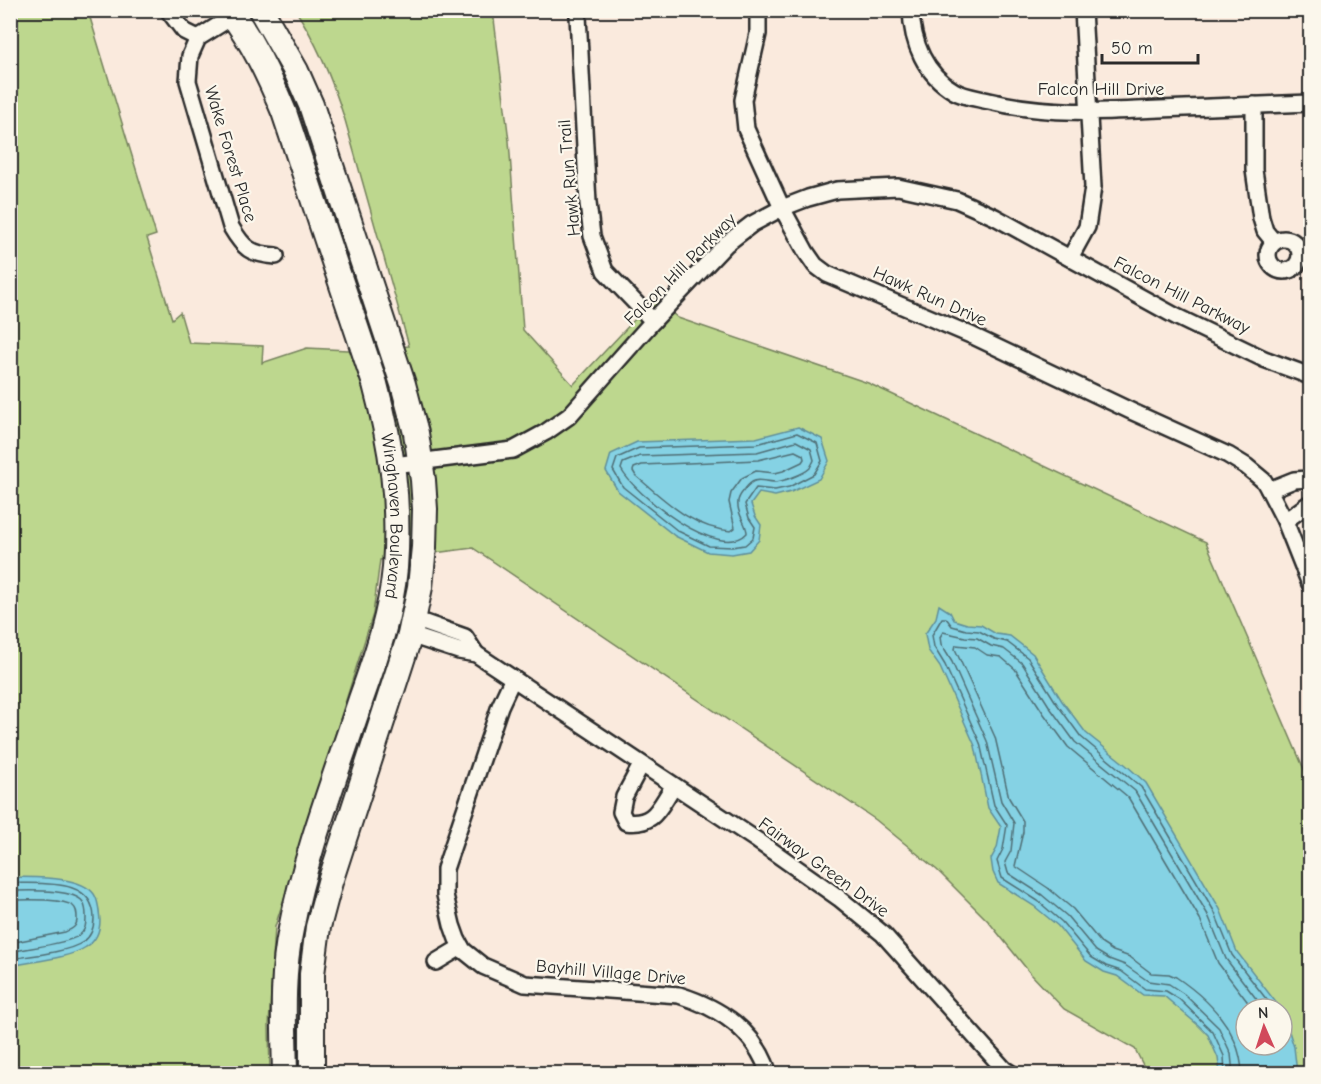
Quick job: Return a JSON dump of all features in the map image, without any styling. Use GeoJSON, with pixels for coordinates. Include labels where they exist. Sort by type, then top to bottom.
{"type":"FeatureCollection","features":[{"type":"Feature","properties":{"kind":"main road","name":"Winghaven Boulevard"},"geometry":{"type":"LineString","coordinates":[[261,10],[296,71],[310,105],[403,384],[421,461],[424,509],[424,548],[412,627],[333,872],[318,927],[312,974],[312,1074]]}},
{"type":"Feature","properties":{"kind":"main road","name":"Winghaven Boulevard"},"geometry":{"type":"LineString","coordinates":[[235,13],[268,73],[285,112],[375,384],[394,465],[397,523],[395,570],[387,616],[301,884],[290,931],[285,978],[285,1074]]}},
{"type":"Feature","properties":{"kind":"street"},"geometry":{"type":"LineString","coordinates":[[168,10],[184,31],[198,38],[235,13]]}},
{"type":"Feature","properties":{"kind":"street","name":"Hawk Run Trail"},"geometry":{"type":"LineString","coordinates":[[580,10],[578,16],[588,203],[592,236],[605,271],[653,321]]}},
{"type":"Feature","properties":{"kind":"street","name":"Hawk Run Drive"},"geometry":{"type":"LineString","coordinates":[[758,10],[758,34],[742,100],[746,129],[782,208],[815,265],[827,274],[963,331],[1228,455],[1264,481],[1285,521],[1311,584]]}},
{"type":"Feature","properties":{"kind":"street","name":"Falcon Hill Drive"},"geometry":{"type":"LineString","coordinates":[[911,10],[911,23],[924,63],[937,78],[961,94],[1018,108],[1088,112],[1311,103]]}},
{"type":"Feature","properties":{"kind":"street"},"geometry":{"type":"LineString","coordinates":[[1070,258],[1086,227],[1093,187],[1083,10]]}},
{"type":"Feature","properties":{"kind":"street","name":"Wake Forest Place"},"geometry":{"type":"LineString","coordinates":[[198,38],[190,56],[188,81],[231,227],[241,244],[256,255],[276,256]]}},
{"type":"Feature","properties":{"kind":"street"},"geometry":{"type":"LineString","coordinates":[[1254,105],[1254,170],[1260,218],[1265,231],[1274,242]]}},
{"type":"Feature","properties":{"kind":"street","name":"Falcon Hill Parkway"},"geometry":{"type":"LineString","coordinates":[[394,465],[513,450],[546,432],[569,416],[653,321],[726,244],[752,224],[782,208],[837,190],[881,186],[915,189],[957,200],[995,218],[1187,322],[1264,359],[1311,376]]}},
{"type":"Feature","properties":{"kind":"street"},"geometry":{"type":"LineString","coordinates":[[1269,490],[1294,480],[1308,479],[1311,482]]}},
{"type":"Feature","properties":{"kind":"street"},"geometry":{"type":"LineString","coordinates":[[1285,521],[1311,503]]}},
{"type":"Feature","properties":{"kind":"street","name":"Fairway Green Drive"},"geometry":{"type":"LineString","coordinates":[[412,627],[459,651],[476,654],[673,787],[758,841],[839,898],[883,934],[1005,1072]]}},
{"type":"Feature","properties":{"kind":"street","name":"Bayhill Village Drive"},"geometry":{"type":"LineString","coordinates":[[513,678],[500,706],[445,869],[445,895],[452,925],[461,947],[483,966],[525,984],[679,995],[702,1002],[724,1014],[744,1030],[759,1050],[769,1074]]}},
{"type":"Feature","properties":{"kind":"street"},"geometry":{"type":"LineString","coordinates":[[642,765],[624,797],[621,812],[626,822],[640,824],[652,818],[673,787]]}},
{"type":"Feature","properties":{"kind":"street"},"geometry":{"type":"LineString","coordinates":[[436,962],[461,947]]}},
{"type":"Feature","properties":{"kind":"green space"},"geometry":{"type":"Polygon","coordinates":[[[10,11],[88,11],[156,235],[147,238],[172,319],[180,312],[189,343],[263,346],[262,363],[307,348],[348,350],[409,346],[345,120],[318,50],[296,11],[493,11],[509,141],[523,330],[573,385],[655,298],[678,318],[868,383],[1206,542],[1310,783],[1310,1073],[1147,1073],[1135,1049],[1064,1009],[1030,973],[988,921],[937,870],[876,820],[473,548],[380,560],[373,614],[275,927],[269,1026],[270,1073],[11,1073],[10,11]]]}},
{"type":"Feature","properties":{"kind":"water"},"geometry":{"type":"Polygon","coordinates":[[[798,427],[822,439],[829,461],[819,479],[791,492],[775,496],[759,493],[751,504],[761,525],[759,540],[749,551],[732,554],[708,552],[675,536],[618,491],[606,471],[611,454],[637,442],[756,438],[798,427]]]}},
{"type":"Feature","properties":{"kind":"water"},"geometry":{"type":"Polygon","coordinates":[[[939,605],[950,612],[954,620],[981,625],[996,634],[1010,636],[1033,654],[1062,701],[1086,733],[1146,783],[1220,909],[1237,952],[1272,997],[1234,997],[1234,1057],[1294,1057],[1294,1047],[1297,1073],[1220,1073],[1218,1058],[1208,1035],[1198,1025],[1164,996],[1143,995],[1117,976],[1104,972],[1086,961],[1058,926],[1034,906],[998,883],[991,859],[997,848],[1001,827],[988,808],[975,746],[940,667],[928,650],[925,634],[936,618],[939,605]]]}},
{"type":"Feature","properties":{"kind":"water"},"geometry":{"type":"Polygon","coordinates":[[[11,877],[55,879],[78,883],[87,888],[97,900],[100,924],[95,939],[86,947],[70,954],[11,966],[11,877]]]}}]}
